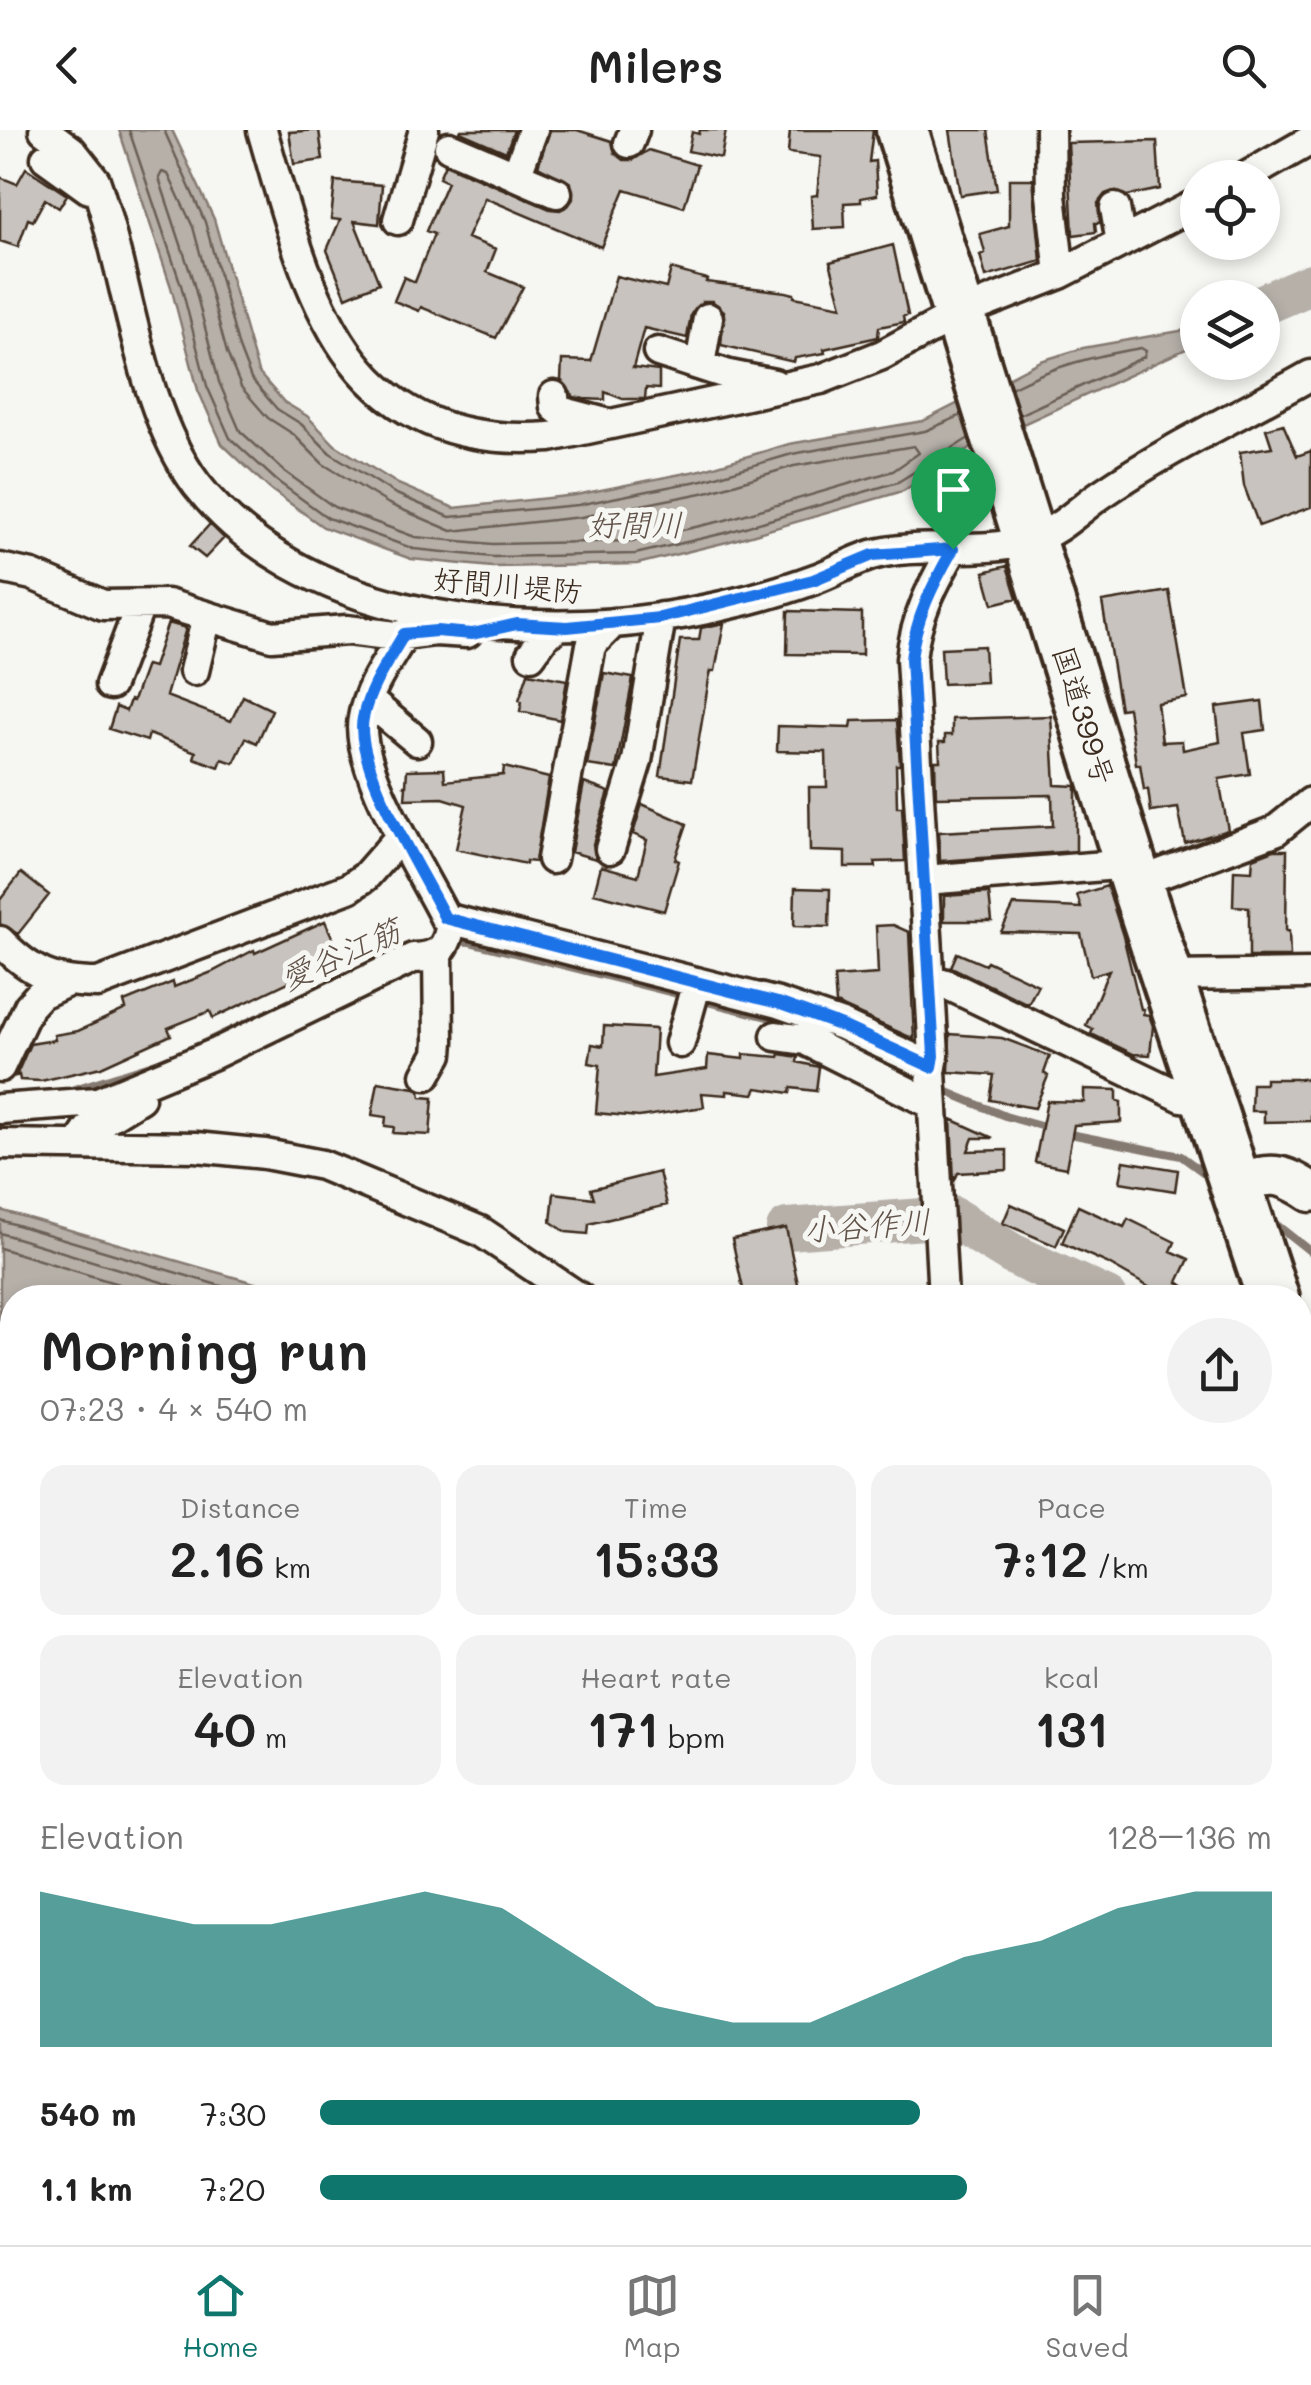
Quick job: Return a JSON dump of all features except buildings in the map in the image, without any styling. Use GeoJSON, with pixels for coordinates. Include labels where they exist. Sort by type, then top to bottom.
{"type":"FeatureCollection","features":[{"type":"Feature","properties":{"kind":"highway","name":"国道399号"},"geometry":{"type":"LineString","coordinates":[[902,130],[1134,874],[1269,1285]]}},
{"type":"Feature","properties":{"kind":"street"},"geometry":{"type":"LineString","coordinates":[[398,220],[424,130]]}},
{"type":"Feature","properties":{"kind":"street"},"geometry":{"type":"LineString","coordinates":[[516,176],[533,130]]}},
{"type":"Feature","properties":{"kind":"street"},"geometry":{"type":"LineString","coordinates":[[1050,130],[1051,195],[1060,274]]}},
{"type":"Feature","properties":{"kind":"street"},"geometry":{"type":"LineString","coordinates":[[267,134],[297,253],[316,302],[347,352],[378,390],[421,417],[471,435],[510,440],[550,437],[822,378],[962,320],[1180,212]]}},
{"type":"Feature","properties":{"kind":"street"},"geometry":{"type":"LineString","coordinates":[[1271,160],[1306,137]]}},
{"type":"Feature","properties":{"kind":"street","name":"好間川堤防"},"geometry":{"type":"LineString","coordinates":[[45,144],[72,151],[95,180],[159,415],[176,453],[235,527],[316,578],[377,599],[456,616],[557,626],[660,618],[813,580],[873,555],[1031,540],[1056,528],[1100,495],[1195,438],[1306,381]]}},
{"type":"Feature","properties":{"kind":"street"},"geometry":{"type":"LineString","coordinates":[[450,147],[557,193]]}},
{"type":"Feature","properties":{"kind":"street"},"geometry":{"type":"LineString","coordinates":[[1115,208],[1121,243]]}},
{"type":"Feature","properties":{"kind":"street"},"geometry":{"type":"LineString","coordinates":[[700,366],[708,318]]}},
{"type":"Feature","properties":{"kind":"street"},"geometry":{"type":"LineString","coordinates":[[658,352],[785,386]]}},
{"type":"Feature","properties":{"kind":"street"},"geometry":{"type":"LineString","coordinates":[[554,396],[555,407],[560,411],[608,424]]}},
{"type":"Feature","properties":{"kind":"street"},"geometry":{"type":"LineString","coordinates":[[942,1285],[932,1104],[934,1056],[911,659],[913,634],[953,549]]}},
{"type":"Feature","properties":{"kind":"street"},"geometry":{"type":"LineString","coordinates":[[0,568],[32,574],[103,605],[168,604],[272,636],[347,630],[472,634],[517,624]]}},
{"type":"Feature","properties":{"kind":"street"},"geometry":{"type":"LineString","coordinates":[[110,685],[140,606]]}},
{"type":"Feature","properties":{"kind":"street"},"geometry":{"type":"LineString","coordinates":[[194,671],[206,616]]}},
{"type":"Feature","properties":{"kind":"street"},"geometry":{"type":"LineString","coordinates":[[610,850],[637,761],[660,618]]}},
{"type":"Feature","properties":{"kind":"street"},"geometry":{"type":"LineString","coordinates":[[552,860],[591,645],[614,623]]}},
{"type":"Feature","properties":{"kind":"street"},"geometry":{"type":"LineString","coordinates":[[531,655],[557,626]]}},
{"type":"Feature","properties":{"kind":"street"},"geometry":{"type":"LineString","coordinates":[[404,634],[368,700],[361,732],[393,824],[445,918],[694,995],[819,1016],[931,1069]]}},
{"type":"Feature","properties":{"kind":"street"},"geometry":{"type":"LineString","coordinates":[[368,700],[417,741]]}},
{"type":"Feature","properties":{"kind":"street"},"geometry":{"type":"LineString","coordinates":[[924,880],[1134,874],[1275,831],[1311,802]]}},
{"type":"Feature","properties":{"kind":"street"},"geometry":{"type":"LineString","coordinates":[[0,941],[25,966],[67,982],[98,983],[348,888],[366,877],[400,837]]}},
{"type":"Feature","properties":{"kind":"street"},"geometry":{"type":"LineString","coordinates":[[0,1108],[98,1102],[158,1079],[412,958],[438,954],[447,945],[451,921]]}},
{"type":"Feature","properties":{"kind":"street"},"geometry":{"type":"LineString","coordinates":[[426,1075],[438,1054],[438,954]]}},
{"type":"Feature","properties":{"kind":"street"},"geometry":{"type":"LineString","coordinates":[[1167,976],[1311,974]]}},
{"type":"Feature","properties":{"kind":"street"},"geometry":{"type":"LineString","coordinates":[[930,979],[1182,1097],[1208,1100]]}},
{"type":"Feature","properties":{"kind":"street"},"geometry":{"type":"LineString","coordinates":[[0,1068],[29,1006],[39,995],[67,982]]}},
{"type":"Feature","properties":{"kind":"street"},"geometry":{"type":"LineString","coordinates":[[680,1043],[694,995]]}},
{"type":"Feature","properties":{"kind":"street"},"geometry":{"type":"LineString","coordinates":[[776,1036],[805,1040],[932,1104]]}},
{"type":"Feature","properties":{"kind":"street"},"geometry":{"type":"LineString","coordinates":[[78,1145],[88,1130],[135,1102],[158,1079]]}},
{"type":"Feature","properties":{"kind":"street"},"geometry":{"type":"LineString","coordinates":[[0,1144],[196,1147],[322,1165],[480,1231],[561,1285]]}},
{"type":"Feature","properties":{"kind":"street"},"geometry":{"type":"LineString","coordinates":[[1243,1206],[1269,1174],[1288,1177],[1311,1192]]}},
{"type":"Feature","properties":{"kind":"water","name":"好間川"},"geometry":{"type":"Polygon","coordinates":[[[119,130],[172,130],[214,219],[258,372],[284,402],[307,416],[335,445],[398,484],[454,508],[576,495],[701,470],[789,444],[923,421],[1041,361],[1083,348],[1180,331],[1180,352],[973,447],[903,491],[637,564],[492,567],[411,559],[323,527],[270,489],[222,444],[198,390],[171,287],[119,130]]]}},
{"type":"Feature","properties":{"kind":"water"},"geometry":{"type":"Polygon","coordinates":[[[0,1210],[261,1285],[0,1285],[0,1210]]]}},
{"type":"Feature","properties":{"kind":"waterway","name":"好間川"},"geometry":{"type":"LineString","coordinates":[[1280,297],[1311,284]]}},
{"type":"Feature","properties":{"kind":"waterway","name":"愛谷江筋"},"geometry":{"type":"LineString","coordinates":[[372,963],[392,952],[433,941]]}},
{"type":"Feature","properties":{"kind":"waterway","name":"愛谷江筋"},"geometry":{"type":"LineString","coordinates":[[452,941],[470,942],[686,996]]}},
{"type":"Feature","properties":{"kind":"waterway","name":"愛谷江筋"},"geometry":{"type":"LineString","coordinates":[[191,1049],[341,978]]}},
{"type":"Feature","properties":{"kind":"waterway","name":"愛谷江筋"},"geometry":{"type":"LineString","coordinates":[[700,1000],[807,1027]]}},
{"type":"Feature","properties":{"kind":"waterway","name":"愛谷江筋"},"geometry":{"type":"LineString","coordinates":[[871,1053],[925,1081]]}},
{"type":"Feature","properties":{"kind":"waterway","name":"愛谷江筋"},"geometry":{"type":"LineString","coordinates":[[68,1091],[160,1062]]}},
{"type":"Feature","properties":{"kind":"waterway","name":"愛谷江筋"},"geometry":{"type":"LineString","coordinates":[[938,1088],[1005,1116],[1051,1129]]}},
{"type":"Feature","properties":{"kind":"waterway","name":"愛谷江筋"},"geometry":{"type":"LineString","coordinates":[[1065,1133],[1181,1156],[1211,1178]]}},
{"type":"Feature","properties":{"kind":"waterway","name":"小谷作川"},"geometry":{"type":"LineString","coordinates":[[787,1229],[952,1217],[1012,1254],[1079,1285]]}},
{"type":"Feature","properties":{"kind":"waterway","name":"愛谷江筋"},"geometry":{"type":"LineString","coordinates":[[1268,1218],[1311,1252]]}},
{"type":"Feature","properties":{"kind":"route"},"geometry":{"type":"LineString","coordinates":[[953,549],[913,634],[911,659],[932,1067],[819,1016],[778,1003],[445,918],[393,824],[361,732],[374,686],[404,634],[472,634],[517,624],[567,627],[660,618],[813,580],[873,555],[953,549]]}}]}
